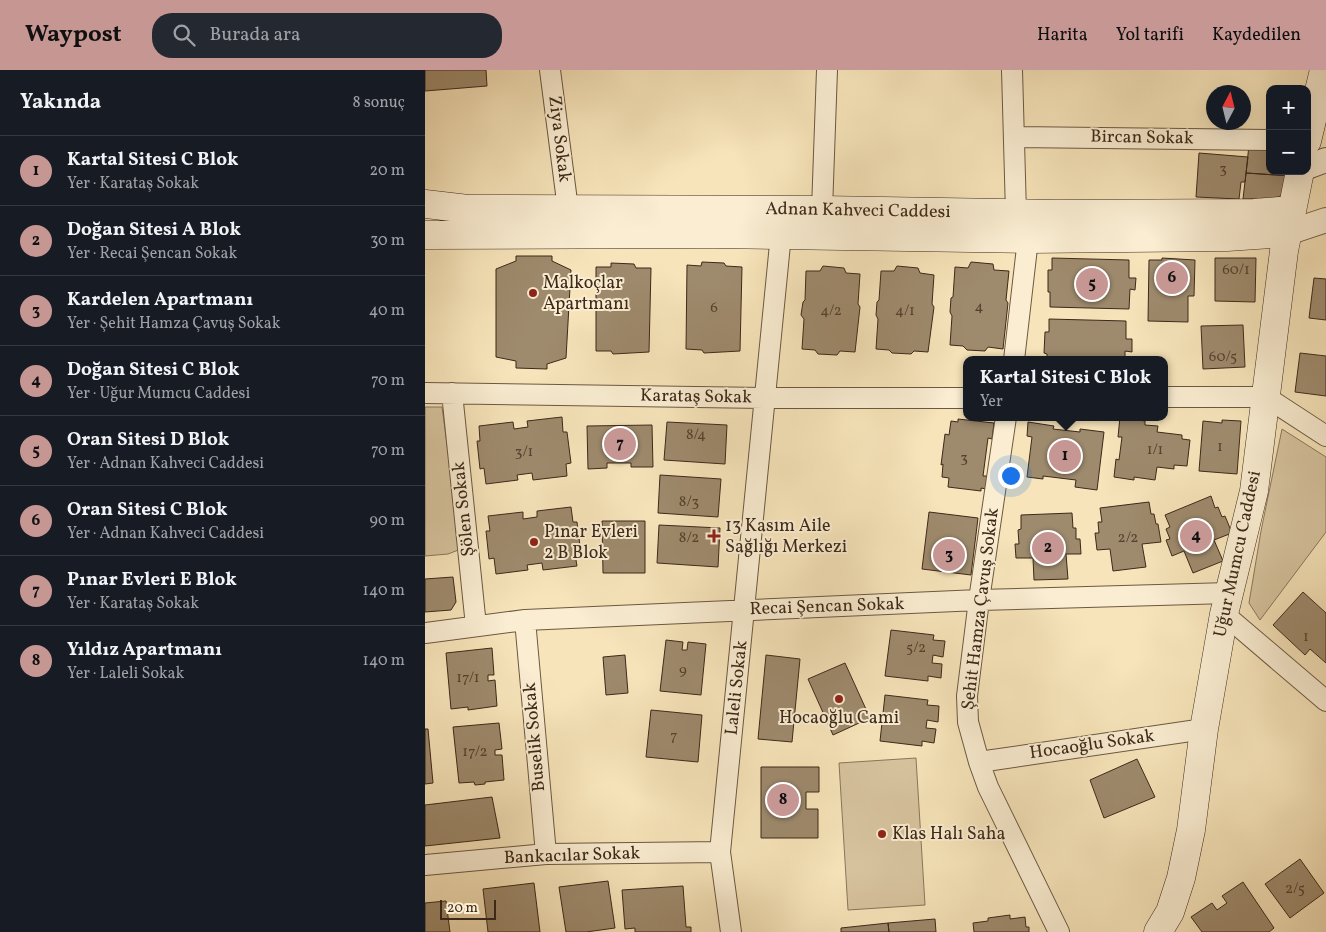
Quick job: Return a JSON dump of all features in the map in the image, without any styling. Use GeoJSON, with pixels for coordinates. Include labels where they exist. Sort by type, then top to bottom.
{"type":"FeatureCollection","features":[{"type":"Feature","properties":{"kind":"main road"},"geometry":{"type":"LineString","coordinates":[[1309,130],[1324,70]]}},
{"type":"Feature","properties":{"kind":"main road","name":"Uğur Mumcu Caddesi"},"geometry":{"type":"LineString","coordinates":[[1158,932],[1170,912],[1181,878],[1191,830],[1204,729],[1227,604],[1254,491],[1289,221],[1299,175]]}},
{"type":"Feature","properties":{"kind":"main road","name":"Adnan Kahveci Caddesi"},"geometry":{"type":"LineString","coordinates":[[425,204],[468,208],[1016,213],[1254,213],[1289,221]]}},
{"type":"Feature","properties":{"kind":"main road","name":"Adnan Kahveci Caddesi"},"geometry":{"type":"LineString","coordinates":[[425,235],[781,234],[1027,239],[1227,237],[1289,221]]}},
{"type":"Feature","properties":{"kind":"street","name":"Ziya Sokak"},"geometry":{"type":"LineString","coordinates":[[550,70],[567,209]]}},
{"type":"Feature","properties":{"kind":"street"},"geometry":{"type":"LineString","coordinates":[[822,210],[827,70]]}},
{"type":"Feature","properties":{"kind":"street"},"geometry":{"type":"LineString","coordinates":[[1012,70],[1016,213]]}},
{"type":"Feature","properties":{"kind":"street","name":"Bircan Sokak"},"geometry":{"type":"LineString","coordinates":[[1014,137],[1266,140]]}},
{"type":"Feature","properties":{"kind":"street"},"geometry":{"type":"LineString","coordinates":[[1311,165],[1326,160]]}},
{"type":"Feature","properties":{"kind":"street"},"geometry":{"type":"LineString","coordinates":[[1289,221],[1326,220]]}},
{"type":"Feature","properties":{"kind":"street","name":"Laleli Sokak"},"geometry":{"type":"LineString","coordinates":[[731,932],[720,852],[781,234]]}},
{"type":"Feature","properties":{"kind":"street"},"geometry":{"type":"LineString","coordinates":[[1014,356],[1027,239]]}},
{"type":"Feature","properties":{"kind":"street","name":"Karataş Sokak"},"geometry":{"type":"LineString","coordinates":[[425,393],[765,398],[963,398]]}},
{"type":"Feature","properties":{"kind":"street","name":"Şölen Sokak"},"geometry":{"type":"LineString","coordinates":[[452,393],[476,626]]}},
{"type":"Feature","properties":{"kind":"street"},"geometry":{"type":"LineString","coordinates":[[1168,398],[1266,397],[1326,436]]}},
{"type":"Feature","properties":{"kind":"street","name":"Şehit Hamza Çavuş Sokak"},"geometry":{"type":"LineString","coordinates":[[1005,421],[967,696],[969,722],[979,762],[988,787],[1059,932]]}},
{"type":"Feature","properties":{"kind":"street","name":"Recai Şencan Sokak"},"geometry":{"type":"LineString","coordinates":[[425,633],[525,620],[979,600],[1227,604]]}},
{"type":"Feature","properties":{"kind":"street"},"geometry":{"type":"LineString","coordinates":[[1227,604],[1326,701]]}},
{"type":"Feature","properties":{"kind":"street","name":"Buselik Sokak"},"geometry":{"type":"LineString","coordinates":[[525,620],[546,854]]}},
{"type":"Feature","properties":{"kind":"street","name":"Hocaoğlu Sokak"},"geometry":{"type":"LineString","coordinates":[[979,762],[1204,729]]}},
{"type":"Feature","properties":{"kind":"street","name":"Bankacılar Sokak"},"geometry":{"type":"LineString","coordinates":[[425,865],[546,854],[720,852]]}},
{"type":"Feature","properties":{"kind":"shaded area"},"geometry":{"type":"Polygon","coordinates":[[[425,407],[442,407],[461,549],[448,554],[425,556],[425,407]]]}},
{"type":"Feature","properties":{"kind":"shaded area"},"geometry":{"type":"Polygon","coordinates":[[[1282,429],[1326,457],[1326,532],[1260,620],[1249,603],[1261,531],[1282,429]]]}},
{"type":"Feature","properties":{"kind":"shaded area","name":"Klas Halı Saha"},"geometry":{"type":"Polygon","coordinates":[[[916,758],[925,905],[848,910],[839,763],[916,758]]]}},
{"type":"Feature","properties":{"kind":"building"},"geometry":{"type":"Polygon","coordinates":[[[425,70],[486,70],[487,86],[425,91],[425,70]]]}},
{"type":"Feature","properties":{"kind":"building"},"geometry":{"type":"Polygon","coordinates":[[[1249,145],[1266,147],[1266,174],[1246,173],[1249,145]]]}},
{"type":"Feature","properties":{"kind":"building"},"geometry":{"type":"Polygon","coordinates":[[[1199,153],[1248,157],[1245,182],[1241,182],[1239,199],[1196,197],[1199,153]]]}},
{"type":"Feature","properties":{"kind":"building"},"geometry":{"type":"Polygon","coordinates":[[[1246,173],[1291,176],[1288,194],[1273,199],[1243,199],[1246,173]]]}},
{"type":"Feature","properties":{"kind":"building","name":"Malkoçlar Apartmanı"},"geometry":{"type":"Polygon","coordinates":[[[516,256],[552,256],[552,261],[571,270],[566,358],[547,364],[547,369],[516,368],[516,361],[496,357],[496,269],[516,261],[516,256]]]}},
{"type":"Feature","properties":{"kind":"building"},"geometry":{"type":"Polygon","coordinates":[[[1052,258],[1129,260],[1129,278],[1136,278],[1135,290],[1130,289],[1129,309],[1050,307],[1048,270],[1052,270],[1052,258]]]}},
{"type":"Feature","properties":{"kind":"building"},"geometry":{"type":"Polygon","coordinates":[[[1162,258],[1195,260],[1194,296],[1188,296],[1188,322],[1148,321],[1149,260],[1162,260],[1162,258]]]}},
{"type":"Feature","properties":{"kind":"building"},"geometry":{"type":"Polygon","coordinates":[[[1215,258],[1256,258],[1255,302],[1215,301],[1215,258]]]}},
{"type":"Feature","properties":{"kind":"building"},"geometry":{"type":"Polygon","coordinates":[[[702,262],[724,263],[726,266],[742,267],[740,351],[704,353],[702,350],[686,349],[687,265],[701,266],[702,262]]]}},
{"type":"Feature","properties":{"kind":"building"},"geometry":{"type":"Polygon","coordinates":[[[971,262],[993,264],[994,270],[1009,271],[1003,349],[988,347],[985,351],[967,350],[963,346],[950,345],[952,316],[950,312],[955,267],[968,268],[971,262]]]}},
{"type":"Feature","properties":{"kind":"building"},"geometry":{"type":"Polygon","coordinates":[[[611,263],[634,264],[636,268],[651,268],[649,352],[613,354],[611,351],[596,351],[596,267],[611,267],[611,263]]]}},
{"type":"Feature","properties":{"kind":"building"},"geometry":{"type":"Polygon","coordinates":[[[823,266],[844,268],[846,273],[860,274],[858,304],[860,307],[855,352],[840,351],[837,355],[818,354],[815,350],[802,349],[804,319],[801,315],[805,300],[806,271],[820,271],[823,266]]]}},
{"type":"Feature","properties":{"kind":"building"},"geometry":{"type":"Polygon","coordinates":[[[897,266],[918,268],[920,273],[934,275],[932,304],[934,307],[928,352],[914,351],[911,354],[892,353],[889,350],[876,349],[878,319],[876,315],[881,271],[894,271],[897,266]]]}},
{"type":"Feature","properties":{"kind":"building"},"geometry":{"type":"Polygon","coordinates":[[[1314,278],[1326,279],[1326,320],[1309,318],[1314,278]]]}},
{"type":"Feature","properties":{"kind":"building"},"geometry":{"type":"Polygon","coordinates":[[[1049,319],[1126,321],[1126,339],[1132,339],[1132,352],[1125,351],[1125,356],[1047,356],[1044,353],[1045,332],[1049,332],[1049,319]]]}},
{"type":"Feature","properties":{"kind":"building"},"geometry":{"type":"Polygon","coordinates":[[[1243,325],[1245,367],[1203,369],[1201,326],[1243,325]]]}},
{"type":"Feature","properties":{"kind":"building"},"geometry":{"type":"Polygon","coordinates":[[[1300,353],[1326,356],[1326,396],[1295,392],[1300,353]]]}},
{"type":"Feature","properties":{"kind":"building"},"geometry":{"type":"Polygon","coordinates":[[[562,417],[563,432],[567,432],[571,463],[566,464],[567,476],[533,480],[532,473],[517,475],[518,480],[486,484],[484,468],[480,469],[477,441],[480,441],[479,426],[513,422],[514,429],[528,427],[527,421],[562,417]]]}},
{"type":"Feature","properties":{"kind":"building"},"geometry":{"type":"Polygon","coordinates":[[[958,419],[994,423],[992,439],[988,438],[983,476],[988,476],[986,489],[981,488],[981,491],[948,487],[949,478],[942,477],[943,464],[941,465],[945,434],[949,435],[951,421],[958,422],[958,419]]]}},
{"type":"Feature","properties":{"kind":"building"},"geometry":{"type":"Polygon","coordinates":[[[1222,420],[1241,421],[1237,474],[1199,471],[1203,421],[1222,423],[1222,420]]]}},
{"type":"Feature","properties":{"kind":"building"},"geometry":{"type":"Polygon","coordinates":[[[1120,421],[1145,421],[1145,425],[1158,426],[1157,432],[1182,435],[1182,439],[1190,440],[1187,466],[1174,465],[1174,469],[1157,467],[1155,480],[1134,477],[1134,480],[1114,477],[1116,459],[1119,460],[1122,437],[1118,437],[1120,421]]]}},
{"type":"Feature","properties":{"kind":"building"},"geometry":{"type":"Polygon","coordinates":[[[667,422],[727,425],[725,464],[664,460],[667,422]]]}},
{"type":"Feature","properties":{"kind":"building"},"geometry":{"type":"Polygon","coordinates":[[[1028,422],[1054,426],[1053,429],[1080,432],[1080,429],[1104,432],[1097,490],[1075,487],[1076,480],[1043,476],[1043,479],[1027,477],[1032,437],[1027,436],[1028,422]]]}},
{"type":"Feature","properties":{"kind":"building"},"geometry":{"type":"Polygon","coordinates":[[[652,425],[653,467],[631,467],[631,463],[607,463],[607,468],[588,469],[587,426],[652,425]]]}},
{"type":"Feature","properties":{"kind":"building"},"geometry":{"type":"Polygon","coordinates":[[[660,475],[721,479],[718,517],[658,513],[660,475]]]}},
{"type":"Feature","properties":{"kind":"building"},"geometry":{"type":"Polygon","coordinates":[[[1211,496],[1215,508],[1218,507],[1222,517],[1225,516],[1232,533],[1214,540],[1223,561],[1193,573],[1184,551],[1172,556],[1166,540],[1170,539],[1166,529],[1170,527],[1165,515],[1211,496]]]}},
{"type":"Feature","properties":{"kind":"building"},"geometry":{"type":"Polygon","coordinates":[[[1149,502],[1151,514],[1154,514],[1156,524],[1158,524],[1161,542],[1142,544],[1146,567],[1113,571],[1110,549],[1097,550],[1095,533],[1099,533],[1098,522],[1102,522],[1100,508],[1149,502]]]}},
{"type":"Feature","properties":{"kind":"building","name":"Pınar Evleri 2 B Blok"},"geometry":{"type":"Polygon","coordinates":[[[571,507],[573,522],[577,522],[581,554],[575,554],[577,566],[543,570],[542,563],[527,565],[528,570],[496,574],[494,558],[489,559],[486,531],[490,531],[488,516],[523,512],[523,519],[537,517],[537,511],[571,507]]]}},
{"type":"Feature","properties":{"kind":"building"},"geometry":{"type":"Polygon","coordinates":[[[929,512],[978,518],[971,575],[922,569],[929,512]]]}},
{"type":"Feature","properties":{"kind":"building"},"geometry":{"type":"Polygon","coordinates":[[[1072,513],[1073,528],[1076,528],[1076,539],[1080,539],[1081,554],[1066,554],[1068,579],[1034,580],[1033,558],[1016,558],[1015,544],[1019,544],[1018,530],[1021,529],[1021,515],[1072,513]]]}},
{"type":"Feature","properties":{"kind":"building"},"geometry":{"type":"Polygon","coordinates":[[[602,521],[645,521],[645,573],[603,573],[602,521]]]}},
{"type":"Feature","properties":{"kind":"building"},"geometry":{"type":"Polygon","coordinates":[[[659,525],[720,528],[718,567],[657,563],[659,525]]]}},
{"type":"Feature","properties":{"kind":"building"},"geometry":{"type":"Polygon","coordinates":[[[453,577],[456,602],[451,610],[425,612],[425,579],[453,577]]]}},
{"type":"Feature","properties":{"kind":"building"},"geometry":{"type":"Polygon","coordinates":[[[1303,592],[1326,613],[1326,663],[1310,649],[1305,655],[1273,625],[1303,592]]]}},
{"type":"Feature","properties":{"kind":"building"},"geometry":{"type":"Polygon","coordinates":[[[891,630],[934,635],[933,640],[945,641],[943,657],[933,655],[932,663],[942,664],[941,678],[928,676],[928,681],[885,676],[891,630]]]}},
{"type":"Feature","properties":{"kind":"building"},"geometry":{"type":"Polygon","coordinates":[[[666,640],[683,642],[682,650],[687,650],[688,642],[706,644],[701,695],[660,691],[666,640]]]}},
{"type":"Feature","properties":{"kind":"building"},"geometry":{"type":"Polygon","coordinates":[[[492,648],[494,675],[488,675],[488,681],[495,680],[497,706],[468,710],[468,707],[451,709],[446,653],[492,648]]]}},
{"type":"Feature","properties":{"kind":"building"},"geometry":{"type":"Polygon","coordinates":[[[625,655],[628,693],[606,695],[603,657],[625,655]]]}},
{"type":"Feature","properties":{"kind":"building"},"geometry":{"type":"Polygon","coordinates":[[[766,655],[800,659],[792,742],[758,739],[766,655]]]}},
{"type":"Feature","properties":{"kind":"building","name":"Hocaoğlu Cami"},"geometry":{"type":"Polygon","coordinates":[[[845,663],[870,718],[833,735],[808,679],[845,663]]]}},
{"type":"Feature","properties":{"kind":"building"},"geometry":{"type":"Polygon","coordinates":[[[885,695],[928,700],[927,705],[939,706],[938,722],[927,720],[926,728],[936,729],[934,743],[922,741],[922,746],[880,741],[885,695]]]}},
{"type":"Feature","properties":{"kind":"building"},"geometry":{"type":"Polygon","coordinates":[[[651,710],[702,715],[698,762],[646,757],[651,710]]]}},
{"type":"Feature","properties":{"kind":"building"},"geometry":{"type":"Polygon","coordinates":[[[499,723],[502,749],[495,750],[495,755],[502,755],[504,780],[475,785],[474,782],[459,783],[453,727],[499,723]]]}},
{"type":"Feature","properties":{"kind":"building"},"geometry":{"type":"Polygon","coordinates":[[[425,729],[428,729],[433,783],[425,784],[425,729]]]}},
{"type":"Feature","properties":{"kind":"building"},"geometry":{"type":"Polygon","coordinates":[[[1137,759],[1155,797],[1104,818],[1090,780],[1137,759]]]}},
{"type":"Feature","properties":{"kind":"building"},"geometry":{"type":"Polygon","coordinates":[[[761,767],[819,767],[819,792],[806,792],[806,809],[818,809],[818,838],[761,838],[761,767]]]}},
{"type":"Feature","properties":{"kind":"building"},"geometry":{"type":"Polygon","coordinates":[[[492,797],[500,838],[425,846],[425,805],[492,797]]]}},
{"type":"Feature","properties":{"kind":"building"},"geometry":{"type":"Polygon","coordinates":[[[1300,859],[1324,893],[1290,918],[1265,884],[1300,859]]]}},
{"type":"Feature","properties":{"kind":"building"},"geometry":{"type":"Polygon","coordinates":[[[608,881],[615,928],[586,932],[566,932],[559,887],[608,881]]]}},
{"type":"Feature","properties":{"kind":"building"},"geometry":{"type":"Polygon","coordinates":[[[1243,882],[1274,928],[1269,932],[1202,932],[1191,917],[1212,903],[1217,910],[1227,903],[1222,896],[1243,882]]]}},
{"type":"Feature","properties":{"kind":"building"},"geometry":{"type":"Polygon","coordinates":[[[534,883],[540,932],[488,932],[483,889],[534,883]]]}},
{"type":"Feature","properties":{"kind":"building"},"geometry":{"type":"Polygon","coordinates":[[[683,886],[686,927],[691,927],[691,932],[635,932],[635,928],[625,929],[622,890],[683,886]]]}},
{"type":"Feature","properties":{"kind":"building"},"geometry":{"type":"Polygon","coordinates":[[[446,901],[450,932],[425,932],[425,903],[446,901]]]}},
{"type":"Feature","properties":{"kind":"building"},"geometry":{"type":"Polygon","coordinates":[[[1010,915],[1010,919],[1025,917],[1026,927],[1029,927],[1029,932],[974,932],[973,923],[988,921],[988,918],[1010,915]]]}},
{"type":"Feature","properties":{"kind":"building"},"geometry":{"type":"Polygon","coordinates":[[[935,919],[936,932],[889,932],[888,923],[935,919]]]}},
{"type":"Feature","properties":{"kind":"building"},"geometry":{"type":"Polygon","coordinates":[[[888,923],[889,932],[841,932],[841,928],[888,923]]]}},
{"type":"Feature","properties":{"kind":"place","name":"Oran Sitesi C Blok"},"geometry":{"type":"Point","coordinates":[1172,278]}},
{"type":"Feature","properties":{"kind":"place","name":"Oran Sitesi D Blok"},"geometry":{"type":"Point","coordinates":[1092,284]}},
{"type":"Feature","properties":{"kind":"place","name":"Malkoçlar Apartmanı"},"geometry":{"type":"Point","coordinates":[533,293]}},
{"type":"Feature","properties":{"kind":"place","name":"Pınar Evleri E Blok"},"geometry":{"type":"Point","coordinates":[620,444]}},
{"type":"Feature","properties":{"kind":"place","name":"Kartal Sitesi C Blok"},"geometry":{"type":"Point","coordinates":[1065,456]}},
{"type":"Feature","properties":{"kind":"place","name":"13 Kasım Aile Sağlığı Merkezi"},"geometry":{"type":"Point","coordinates":[714,536]}},
{"type":"Feature","properties":{"kind":"place","name":"Doğan Sitesi C Blok"},"geometry":{"type":"Point","coordinates":[1196,536]}},
{"type":"Feature","properties":{"kind":"place","name":"Pınar Evleri 2 B Blok"},"geometry":{"type":"Point","coordinates":[534,542]}},
{"type":"Feature","properties":{"kind":"place","name":"Doğan Sitesi A Blok"},"geometry":{"type":"Point","coordinates":[1048,548]}},
{"type":"Feature","properties":{"kind":"place","name":"Kardelen Apartmanı"},"geometry":{"type":"Point","coordinates":[949,555]}},
{"type":"Feature","properties":{"kind":"place","name":"Hocaoğlu Cami"},"geometry":{"type":"Point","coordinates":[839,699]}},
{"type":"Feature","properties":{"kind":"place","name":"Yıldız Apartmanı"},"geometry":{"type":"Point","coordinates":[783,800]}},
{"type":"Feature","properties":{"kind":"place","name":"Klas Halı Saha"},"geometry":{"type":"Point","coordinates":[882,834]}}]}
